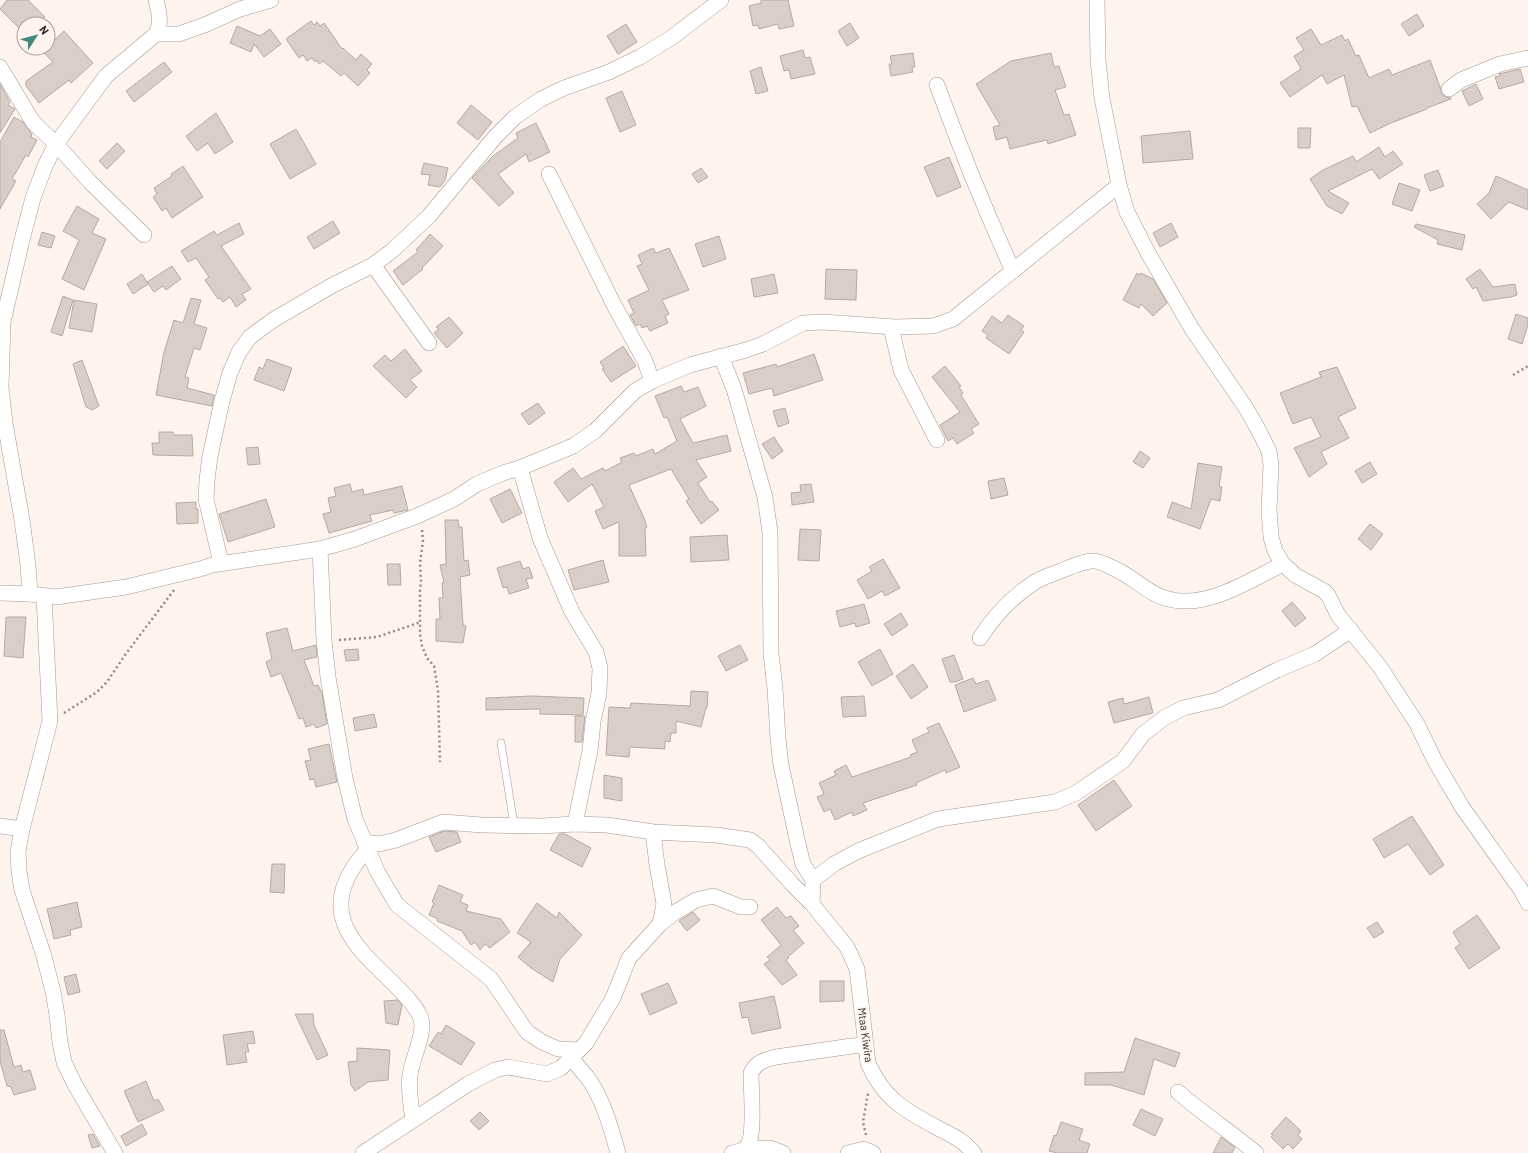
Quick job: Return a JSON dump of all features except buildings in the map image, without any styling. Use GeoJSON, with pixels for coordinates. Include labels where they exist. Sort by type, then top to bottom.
{"type":"FeatureCollection","features":[{"type":"Feature","properties":{"kind":"street"},"geometry":{"type":"LineString","coordinates":[[115,1153],[75,1085],[64,1062],[53,992],[43,953],[22,890],[19,871],[18,852],[22,829],[50,721],[37,595],[28,565],[17,483],[5,423],[1,388],[2,350],[3,322],[22,240],[45,166],[56,144],[106,76],[156,34],[160,27],[160,18],[156,0]]}},
{"type":"Feature","properties":{"kind":"street"},"geometry":{"type":"LineString","coordinates":[[156,34],[179,34],[207,24],[240,9],[272,0]]}},
{"type":"Feature","properties":{"kind":"street"},"geometry":{"type":"LineString","coordinates":[[221,563],[206,499],[210,456],[222,401],[230,373],[239,352],[250,337],[273,320],[333,285],[373,265],[403,241],[429,216],[495,137],[515,117],[541,99],[609,72],[640,57],[671,38],[721,0]]}},
{"type":"Feature","properties":{"kind":"street"},"geometry":{"type":"LineString","coordinates":[[1097,0],[1098,60],[1102,98],[1119,184],[1127,212],[1148,253],[1192,329],[1246,408],[1260,431],[1269,451],[1271,465],[1269,510],[1271,537],[1275,551],[1282,564],[1296,575],[1324,591],[1331,600],[1338,615],[1352,630],[1380,667],[1417,724],[1435,761],[1462,807],[1528,902]]}},
{"type":"Feature","properties":{"kind":"street"},"geometry":{"type":"LineString","coordinates":[[1449,89],[1462,80],[1500,64],[1528,58]]}},
{"type":"Feature","properties":{"kind":"street"},"geometry":{"type":"LineString","coordinates":[[0,67],[33,122],[56,144],[90,182],[144,235]]}},
{"type":"Feature","properties":{"kind":"street"},"geometry":{"type":"LineString","coordinates":[[938,85],[960,150],[1014,270]]}},
{"type":"Feature","properties":{"kind":"street"},"geometry":{"type":"LineString","coordinates":[[549,174],[611,300],[645,361],[652,381]]}},
{"type":"Feature","properties":{"kind":"street"},"geometry":{"type":"LineString","coordinates":[[0,593],[56,597],[126,587],[221,563],[320,549],[355,539],[417,516],[454,499],[478,484],[573,446],[595,431],[635,390],[652,381],[690,365],[763,344],[796,326],[812,321],[891,326],[933,326],[953,319],[1119,184]]}},
{"type":"Feature","properties":{"kind":"street"},"geometry":{"type":"LineString","coordinates":[[373,265],[429,344]]}},
{"type":"Feature","properties":{"kind":"street"},"geometry":{"type":"LineString","coordinates":[[891,326],[900,370],[937,440]]}},
{"type":"Feature","properties":{"kind":"street"},"geometry":{"type":"LineString","coordinates":[[721,356],[734,389],[765,497],[770,532],[771,654],[775,688],[778,740],[781,765],[798,844],[803,864],[813,880],[812,904]]}},
{"type":"Feature","properties":{"kind":"street"},"geometry":{"type":"LineString","coordinates":[[520,468],[540,538],[572,612],[596,652],[600,668],[599,692],[593,722],[590,751],[575,824]]}},
{"type":"Feature","properties":{"kind":"street"},"geometry":{"type":"LineString","coordinates":[[320,549],[324,640],[328,677],[345,778],[355,819],[377,871],[397,905],[491,979],[528,1032],[542,1042],[575,1054],[600,1100],[612,1131],[618,1153]]}},
{"type":"Feature","properties":{"kind":"street"},"geometry":{"type":"LineString","coordinates":[[980,638],[987,626],[1012,599],[1036,582],[1071,566],[1095,560],[1113,567],[1163,599],[1182,601],[1208,598],[1227,591],[1282,564]]}},
{"type":"Feature","properties":{"kind":"street"},"geometry":{"type":"LineString","coordinates":[[813,880],[834,864],[858,851],[938,819],[1055,802],[1076,793],[1123,761],[1143,734],[1164,718],[1184,708],[1218,700],[1277,670],[1315,654],[1352,630]]}},
{"type":"Feature","properties":{"kind":"street","name":"Mtaa Kiwira"},"geometry":{"type":"LineString","coordinates":[[366,845],[396,840],[444,822],[482,825],[542,826],[607,824],[653,832],[716,835],[750,840],[758,846],[812,904],[847,947],[857,969],[868,1063],[874,1077],[883,1091],[895,1102],[911,1113],[959,1139],[974,1153]]}},
{"type":"Feature","properties":{"kind":"street"},"geometry":{"type":"LineString","coordinates":[[0,826],[22,829]]}},
{"type":"Feature","properties":{"kind":"street"},"geometry":{"type":"LineString","coordinates":[[653,832],[656,865],[664,904],[660,924]]}},
{"type":"Feature","properties":{"kind":"street"},"geometry":{"type":"LineString","coordinates":[[366,845],[352,869],[343,890],[341,917],[350,936],[401,991],[421,1017],[422,1024],[420,1037],[410,1075],[409,1095],[413,1120]]}},
{"type":"Feature","properties":{"kind":"street"},"geometry":{"type":"LineString","coordinates":[[363,1153],[468,1084],[495,1070],[508,1067],[547,1074],[561,1068],[586,1043],[613,998],[629,958],[660,924],[674,913],[696,900],[713,896],[741,907],[750,907]]}},
{"type":"Feature","properties":{"kind":"street"},"geometry":{"type":"LineString","coordinates":[[738,1151],[749,1144],[751,1134],[751,1073],[758,1063],[763,1060],[776,1057],[852,1046],[866,1046]]}},
{"type":"Feature","properties":{"kind":"street"},"geometry":{"type":"LineString","coordinates":[[1178,1092],[1256,1153]]}},
{"type":"Feature","properties":{"kind":"street"},"geometry":{"type":"LineString","coordinates":[[738,1151],[770,1148],[783,1153]]}},
{"type":"Feature","properties":{"kind":"street"},"geometry":{"type":"LineString","coordinates":[[848,1153],[864,1149],[872,1152]]}},
{"type":"Feature","properties":{"kind":"lane"},"geometry":{"type":"LineString","coordinates":[[501,743],[514,825]]}},
{"type":"Feature","properties":{"kind":"path"},"geometry":{"type":"LineString","coordinates":[[1513,375],[1528,366]]}},
{"type":"Feature","properties":{"kind":"path"},"geometry":{"type":"LineString","coordinates":[[417,516],[422,527],[423,541],[420,563],[422,646],[427,658],[434,666],[438,690],[440,762]]}},
{"type":"Feature","properties":{"kind":"path"},"geometry":{"type":"LineString","coordinates":[[50,721],[92,695],[107,682],[125,655],[188,572]]}},
{"type":"Feature","properties":{"kind":"path"},"geometry":{"type":"LineString","coordinates":[[324,640],[350,640],[377,637],[421,622]]}},
{"type":"Feature","properties":{"kind":"path"},"geometry":{"type":"LineString","coordinates":[[869,1089],[863,1122],[872,1152]]}}]}
